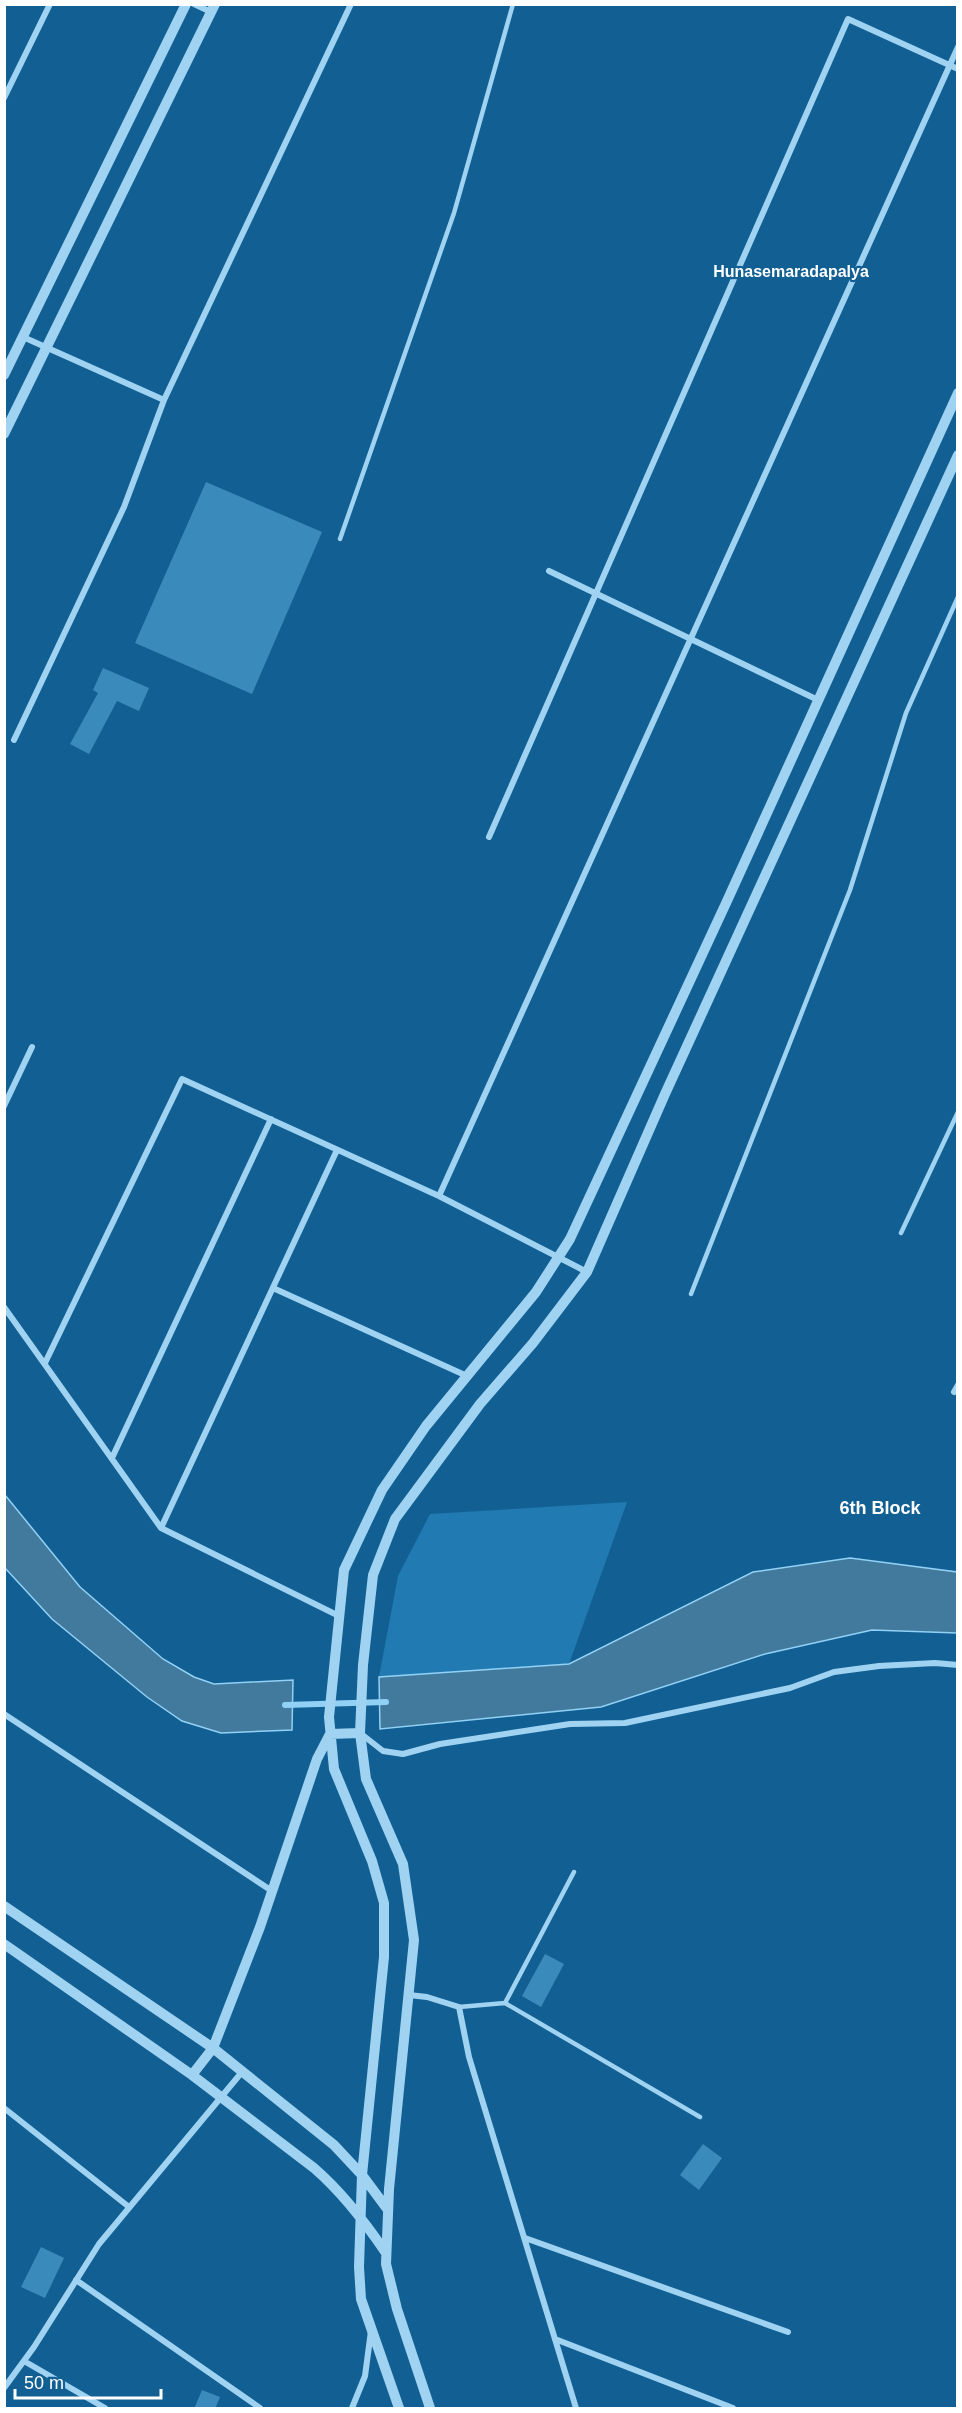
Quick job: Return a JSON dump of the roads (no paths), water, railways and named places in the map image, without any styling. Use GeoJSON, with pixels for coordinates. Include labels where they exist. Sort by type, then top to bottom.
{"type":"FeatureCollection","features":[{"type":"Feature","properties":{"kind":"street"},"geometry":{"type":"LineString","coordinates":[[4,98],[50,4]]}},
{"type":"Feature","properties":{"kind":"street"},"geometry":{"type":"LineString","coordinates":[[4,375],[186,4]]}},
{"type":"Feature","properties":{"kind":"street"},"geometry":{"type":"LineString","coordinates":[[4,434],[213,8],[194,4]]}},
{"type":"Feature","properties":{"kind":"street"},"geometry":{"type":"LineString","coordinates":[[14,740],[124,507],[164,400],[351,4]]}},
{"type":"Feature","properties":{"kind":"street"},"geometry":{"type":"LineString","coordinates":[[489,837],[848,19],[957,69]]}},
{"type":"Feature","properties":{"kind":"street"},"geometry":{"type":"LineString","coordinates":[[440,1196],[957,47]]}},
{"type":"Feature","properties":{"kind":"street"},"geometry":{"type":"LineString","coordinates":[[23,337],[164,400]]}},
{"type":"Feature","properties":{"kind":"street"},"geometry":{"type":"LineString","coordinates":[[399,2409],[361,2299],[359,2266],[362,2175],[384,1957],[384,1903],[372,1862],[334,1769],[330,1706],[344,1570],[382,1490],[426,1426],[536,1292],[570,1239],[727,901],[957,393]]}},
{"type":"Feature","properties":{"kind":"street"},"geometry":{"type":"LineString","coordinates":[[430,2409],[397,2309],[386,2264],[388,2210],[414,1940],[403,1864],[366,1779],[360,1733],[373,1575],[395,1519],[480,1404],[533,1343],[586,1272],[957,455]]}},
{"type":"Feature","properties":{"kind":"street"},"geometry":{"type":"LineString","coordinates":[[549,571],[818,699]]}},
{"type":"Feature","properties":{"kind":"street"},"geometry":{"type":"LineString","coordinates":[[4,1106],[32,1047]]}},
{"type":"Feature","properties":{"kind":"street"},"geometry":{"type":"LineString","coordinates":[[45,1363],[182,1078],[440,1196],[586,1272]]}},
{"type":"Feature","properties":{"kind":"street"},"geometry":{"type":"LineString","coordinates":[[112,1458],[271,1119]]}},
{"type":"Feature","properties":{"kind":"street"},"geometry":{"type":"LineString","coordinates":[[161,1528],[337,1150]]}},
{"type":"Feature","properties":{"kind":"street"},"geometry":{"type":"LineString","coordinates":[[273,1288],[467,1377]]}},
{"type":"Feature","properties":{"kind":"street"},"geometry":{"type":"LineString","coordinates":[[4,1307],[161,1528],[339,1616]]}},
{"type":"Feature","properties":{"kind":"street"},"geometry":{"type":"LineString","coordinates":[[954,1392],[957,1385]]}},
{"type":"Feature","properties":{"kind":"street"},"geometry":{"type":"LineString","coordinates":[[330,1734],[360,1733],[383,1751],[403,1754],[440,1744],[570,1724],[625,1723],[790,1688],[834,1672],[879,1666],[935,1663],[957,1665]]}},
{"type":"Feature","properties":{"kind":"street"},"geometry":{"type":"LineString","coordinates":[[4,1714],[272,1891]]}},
{"type":"Feature","properties":{"kind":"street"},"geometry":{"type":"LineString","coordinates":[[192,2075],[213,2048],[272,1891],[318,1759],[330,1734]]}},
{"type":"Feature","properties":{"kind":"street"},"geometry":{"type":"LineString","coordinates":[[4,1906],[213,2048],[334,2145],[362,2175],[388,2210]]}},
{"type":"Feature","properties":{"kind":"street"},"geometry":{"type":"LineString","coordinates":[[4,1944],[192,2075],[332,2184],[360,2216],[387,2254]]}},
{"type":"Feature","properties":{"kind":"street"},"geometry":{"type":"LineString","coordinates":[[409,1995],[427,1996],[459,2007],[469,2057],[576,2409]]}},
{"type":"Feature","properties":{"kind":"street"},"geometry":{"type":"LineString","coordinates":[[4,2388],[24,2361],[99,2244],[242,2072]]}},
{"type":"Feature","properties":{"kind":"street"},"geometry":{"type":"LineString","coordinates":[[4,2108],[129,2207]]}},
{"type":"Feature","properties":{"kind":"street"},"geometry":{"type":"LineString","coordinates":[[525,2238],[788,2331]]}},
{"type":"Feature","properties":{"kind":"street"},"geometry":{"type":"LineString","coordinates":[[76,2280],[260,2409]]}},
{"type":"Feature","properties":{"kind":"street"},"geometry":{"type":"LineString","coordinates":[[352,2409],[365,2376],[371,2330]]}},
{"type":"Feature","properties":{"kind":"street"},"geometry":{"type":"LineString","coordinates":[[555,2339],[733,2409]]}},
{"type":"Feature","properties":{"kind":"street"},"geometry":{"type":"LineString","coordinates":[[24,2361],[105,2409]]}},
{"type":"Feature","properties":{"kind":"lane"},"geometry":{"type":"LineString","coordinates":[[340,539],[454,213],[513,4]]}},
{"type":"Feature","properties":{"kind":"lane"},"geometry":{"type":"LineString","coordinates":[[691,1294],[850,890],[906,713],[957,597]]}},
{"type":"Feature","properties":{"kind":"lane"},"geometry":{"type":"LineString","coordinates":[[901,1233],[957,1112]]}},
{"type":"Feature","properties":{"kind":"lane"},"geometry":{"type":"LineString","coordinates":[[505,2003],[574,1872]]}},
{"type":"Feature","properties":{"kind":"lane"},"geometry":{"type":"LineString","coordinates":[[459,2007],[505,2003],[700,2117]]}},
{"type":"Feature","properties":{"kind":"waterway"},"geometry":{"type":"LineString","coordinates":[[285,1705],[386,1702]]}},
{"type":"Feature","properties":{"kind":"district","name":"Hunasemaradapalya"},"geometry":{"type":"Point","coordinates":[791,271]}},
{"type":"Feature","properties":{"kind":"district","name":"6th Block"},"geometry":{"type":"Point","coordinates":[880,1508]}}]}
